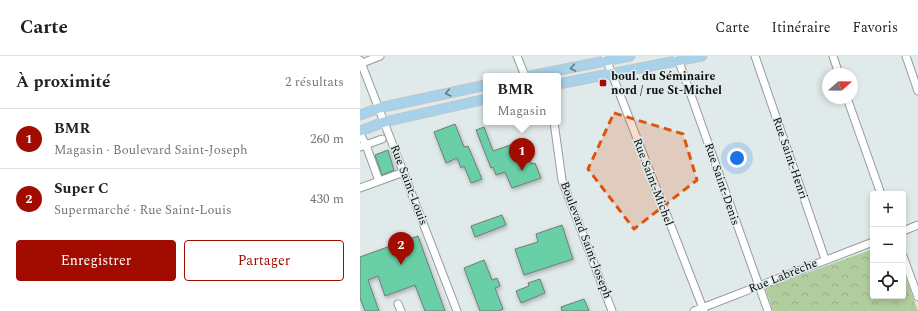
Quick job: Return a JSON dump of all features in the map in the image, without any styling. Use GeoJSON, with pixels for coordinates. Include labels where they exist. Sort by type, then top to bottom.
{"type":"FeatureCollection","features":[{"type":"Feature","properties":{"kind":"main road"},"geometry":{"type":"LineString","coordinates":[[549,73],[606,58],[630,56]]}},
{"type":"Feature","properties":{"kind":"main road"},"geometry":{"type":"LineString","coordinates":[[561,83],[678,58],[702,56]]}},
{"type":"Feature","properties":{"kind":"main road"},"geometry":{"type":"LineString","coordinates":[[360,115],[379,108],[483,86]]}},
{"type":"Feature","properties":{"kind":"main road"},"geometry":{"type":"LineString","coordinates":[[360,131],[384,122],[483,100]]}},
{"type":"Feature","properties":{"kind":"street"},"geometry":{"type":"LineString","coordinates":[[360,62],[380,56]]}},
{"type":"Feature","properties":{"kind":"street"},"geometry":{"type":"LineString","coordinates":[[517,56],[524,73]]}},
{"type":"Feature","properties":{"kind":"street","name":"Rue Saint-Henri"},"geometry":{"type":"LineString","coordinates":[[755,56],[825,259]]}},
{"type":"Feature","properties":{"kind":"street"},"geometry":{"type":"LineString","coordinates":[[833,56],[837,68]]}},
{"type":"Feature","properties":{"kind":"street"},"geometry":{"type":"LineString","coordinates":[[906,56],[918,91]]}},
{"type":"Feature","properties":{"kind":"street","name":"Rue Saint-Michel"},"geometry":{"type":"LineString","coordinates":[[606,58],[610,72],[703,309]]}},
{"type":"Feature","properties":{"kind":"street","name":"Rue Saint-Denis"},"geometry":{"type":"LineString","coordinates":[[678,58],[768,311]]}},
{"type":"Feature","properties":{"kind":"street","name":"Rue Saint-Louis"},"geometry":{"type":"LineString","coordinates":[[360,62],[457,311]]}},
{"type":"Feature","properties":{"kind":"street"},"geometry":{"type":"LineString","coordinates":[[850,104],[880,191]]}},
{"type":"Feature","properties":{"kind":"street","name":"Boulevard Saint-Joseph"},"geometry":{"type":"LineString","coordinates":[[554,125],[562,180],[612,311]]}},
{"type":"Feature","properties":{"kind":"street"},"geometry":{"type":"LineString","coordinates":[[360,134],[363,146],[379,181]]}},
{"type":"Feature","properties":{"kind":"street"},"geometry":{"type":"LineString","coordinates":[[363,146],[382,139]]}},
{"type":"Feature","properties":{"kind":"street"},"geometry":{"type":"LineString","coordinates":[[360,188],[404,172]]}},
{"type":"Feature","properties":{"kind":"street"},"geometry":{"type":"LineString","coordinates":[[906,230],[918,226]]}},
{"type":"Feature","properties":{"kind":"street","name":"Rue Labrèche"},"geometry":{"type":"LineString","coordinates":[[694,311],[703,309],[825,259],[870,243]]}},
{"type":"Feature","properties":{"kind":"street"},"geometry":{"type":"LineString","coordinates":[[906,263],[918,297]]}},
{"type":"Feature","properties":{"kind":"street"},"geometry":{"type":"LineString","coordinates":[[398,304],[401,311]]}},
{"type":"Feature","properties":{"kind":"highlighted area"},"geometry":{"type":"Polygon","coordinates":[[[614,113],[683,134],[697,180],[634,229],[588,169],[614,113]]]}},
{"type":"Feature","properties":{"kind":"green space"},"geometry":{"type":"Polygon","coordinates":[[[870,250],[870,299],[906,299],[906,278],[918,311],[773,311],[765,288],[870,250]]]}},
{"type":"Feature","properties":{"kind":"building"},"geometry":{"type":"Polygon","coordinates":[[[455,124],[464,147],[468,146],[482,179],[471,183],[464,166],[461,168],[457,158],[446,163],[434,132],[455,124]]]}},
{"type":"Feature","properties":{"kind":"building"},"geometry":{"type":"Polygon","coordinates":[[[484,127],[493,151],[522,141],[531,164],[535,163],[541,178],[512,188],[505,172],[496,175],[493,167],[491,168],[476,130],[484,127]]]}},
{"type":"Feature","properties":{"kind":"building"},"geometry":{"type":"Polygon","coordinates":[[[388,150],[394,170],[382,175],[375,155],[388,150]]]}},
{"type":"Feature","properties":{"kind":"building"},"geometry":{"type":"Polygon","coordinates":[[[502,215],[506,225],[475,237],[471,226],[502,215]]]}},
{"type":"Feature","properties":{"kind":"building"},"geometry":{"type":"Polygon","coordinates":[[[562,225],[573,259],[524,275],[515,249],[538,242],[536,234],[562,225]]]}},
{"type":"Feature","properties":{"kind":"building"},"geometry":{"type":"Polygon","coordinates":[[[418,236],[445,311],[425,311],[415,285],[385,296],[378,276],[368,280],[379,311],[365,311],[360,298],[360,257],[418,236]]]}},
{"type":"Feature","properties":{"kind":"building"},"geometry":{"type":"Polygon","coordinates":[[[484,260],[492,280],[497,278],[500,286],[495,288],[503,309],[498,311],[480,311],[464,268],[484,260]]]}},
{"type":"Feature","properties":{"kind":"building"},"geometry":{"type":"Polygon","coordinates":[[[540,279],[545,293],[521,303],[516,291],[529,286],[528,283],[540,279]]]}},
{"type":"Feature","properties":{"kind":"building"},"geometry":{"type":"Polygon","coordinates":[[[584,299],[589,311],[562,311],[561,307],[584,299]]]}},
{"type":"Feature","properties":{"kind":"place","name":"boul. du Séminaire nord / rue St-Michel"},"geometry":{"type":"Point","coordinates":[603,83]}},
{"type":"Feature","properties":{"kind":"place","name":"BMR"},"geometry":{"type":"Point","coordinates":[522,171]}},
{"type":"Feature","properties":{"kind":"place","name":"Super C"},"geometry":{"type":"Point","coordinates":[401,265]}}]}
